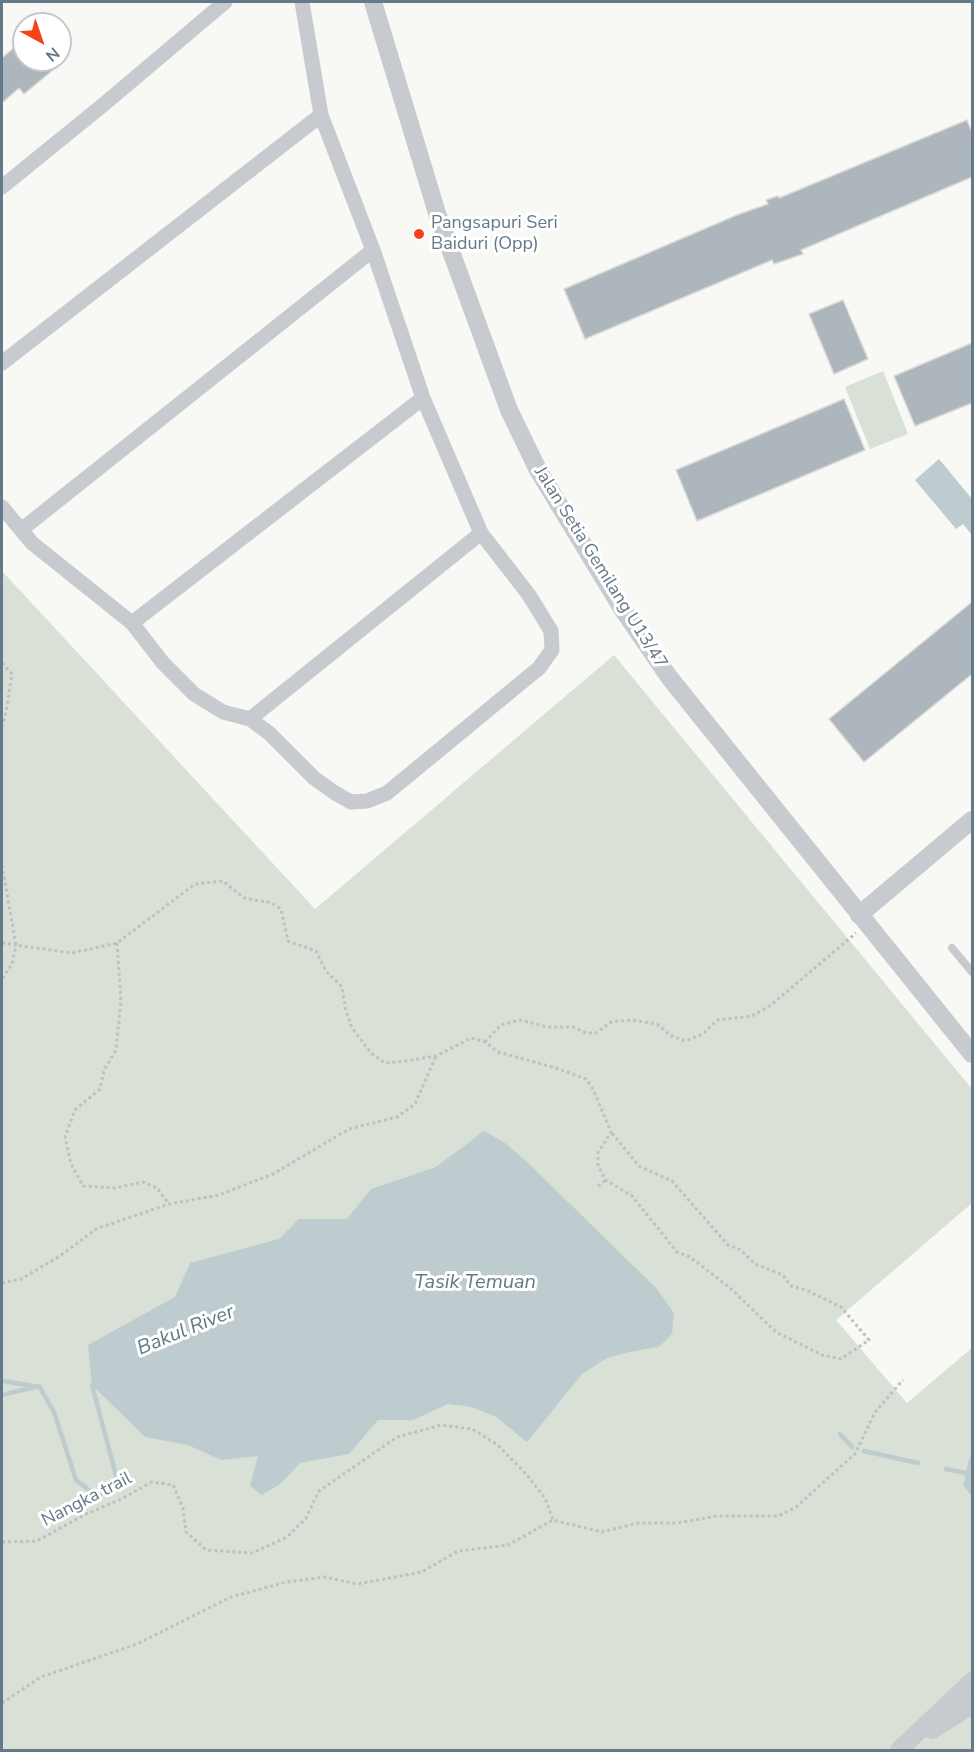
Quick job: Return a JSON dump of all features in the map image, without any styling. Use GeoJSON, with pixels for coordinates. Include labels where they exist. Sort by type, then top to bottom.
{"type":"FeatureCollection","features":[{"type":"Feature","properties":{"kind":"street"},"geometry":{"type":"LineString","coordinates":[[2,187],[225,2]]}},
{"type":"Feature","properties":{"kind":"street"},"geometry":{"type":"LineString","coordinates":[[2,507],[32,543],[132,623],[163,663],[194,694],[223,712],[250,719],[269,733],[314,778],[335,794],[351,801],[367,801],[387,793],[538,668],[552,650],[551,631],[529,595],[481,533],[423,398],[373,250],[321,115],[302,2]]}},
{"type":"Feature","properties":{"kind":"street","name":"Jalan Setia Gemilang U13/47"},"geometry":{"type":"LineString","coordinates":[[373,2],[437,213],[509,410],[538,470],[595,566],[669,677],[972,1054]]}},
{"type":"Feature","properties":{"kind":"street"},"geometry":{"type":"LineString","coordinates":[[2,363],[321,115]]}},
{"type":"Feature","properties":{"kind":"street"},"geometry":{"type":"LineString","coordinates":[[21,530],[373,250]]}},
{"type":"Feature","properties":{"kind":"street"},"geometry":{"type":"LineString","coordinates":[[132,623],[423,398]]}},
{"type":"Feature","properties":{"kind":"street"},"geometry":{"type":"LineString","coordinates":[[250,719],[481,533]]}},
{"type":"Feature","properties":{"kind":"street"},"geometry":{"type":"LineString","coordinates":[[862,920],[972,820]]}},
{"type":"Feature","properties":{"kind":"street"},"geometry":{"type":"LineString","coordinates":[[899,1750],[972,1681]]}},
{"type":"Feature","properties":{"kind":"street"},"geometry":{"type":"LineString","coordinates":[[899,1750],[972,1705]]}},
{"type":"Feature","properties":{"kind":"lane"},"geometry":{"type":"LineString","coordinates":[[952,948],[972,972]]}},
{"type":"Feature","properties":{"kind":"path"},"geometry":{"type":"LineString","coordinates":[[2,663],[12,674],[2,727]]}},
{"type":"Feature","properties":{"kind":"path"},"geometry":{"type":"LineString","coordinates":[[2,865],[16,945],[12,964],[2,979]]}},
{"type":"Feature","properties":{"kind":"path"},"geometry":{"type":"LineString","coordinates":[[2,943],[72,953],[117,943],[195,884],[223,881],[244,898],[272,903],[281,909],[288,940],[316,951],[326,971],[342,987],[346,1011],[352,1028],[371,1053],[385,1063],[436,1056],[471,1038],[485,1041],[498,1052],[586,1078],[611,1132],[639,1166],[672,1181],[728,1245],[741,1250],[756,1264],[783,1275],[791,1286],[806,1290],[841,1307],[869,1340],[841,1359],[822,1355],[776,1332],[729,1287],[690,1257],[676,1252],[632,1196],[606,1180],[598,1164],[598,1153],[611,1132]]}},
{"type":"Feature","properties":{"kind":"path"},"geometry":{"type":"LineString","coordinates":[[485,1041],[501,1025],[520,1020],[548,1027],[573,1027],[586,1033],[596,1033],[611,1022],[633,1020],[657,1024],[670,1035],[685,1041],[703,1034],[717,1020],[752,1016],[771,1005],[862,920]]}},
{"type":"Feature","properties":{"kind":"path"},"geometry":{"type":"LineString","coordinates":[[117,943],[121,1001],[116,1050],[104,1070],[100,1089],[75,1110],[64,1137],[71,1164],[83,1186],[115,1188],[143,1182],[157,1188],[169,1204]]}},
{"type":"Feature","properties":{"kind":"path"},"geometry":{"type":"LineString","coordinates":[[2,1283],[21,1279],[60,1256],[96,1229],[169,1204],[219,1196],[273,1173],[349,1129],[397,1118],[415,1104],[436,1056]]}},
{"type":"Feature","properties":{"kind":"path"},"geometry":{"type":"LineString","coordinates":[[598,1186],[606,1180]]}},
{"type":"Feature","properties":{"kind":"path"},"geometry":{"type":"LineString","coordinates":[[2,1703],[40,1677],[137,1644],[231,1597],[287,1582],[325,1577],[357,1584],[422,1572],[458,1551],[508,1545],[553,1520],[602,1532],[638,1523],[677,1523],[717,1516],[778,1516],[796,1507],[855,1455],[875,1412],[903,1380]]}},
{"type":"Feature","properties":{"kind":"path","name":"Nangka trail"},"geometry":{"type":"LineString","coordinates":[[2,1542],[37,1541],[152,1482],[173,1485],[183,1508],[186,1532],[206,1550],[252,1553],[287,1537],[306,1518],[319,1491],[397,1437],[441,1425],[472,1429],[498,1445],[545,1498],[553,1520]]}},
{"type":"Feature","properties":{"kind":"shaded area"},"geometry":{"type":"Polygon","coordinates":[[[883,371],[908,434],[870,449],[845,387],[883,371]]]}},
{"type":"Feature","properties":{"kind":"shaded area"},"geometry":{"type":"Polygon","coordinates":[[[2,571],[315,909],[614,655],[972,1089],[972,1203],[836,1320],[907,1403],[972,1348],[972,1456],[969,1458],[963,1485],[972,1497],[972,1750],[2,1750],[2,571]]]}},
{"type":"Feature","properties":{"kind":"water"},"geometry":{"type":"Polygon","coordinates":[[[939,459],[972,499],[971,534],[963,524],[956,529],[915,480],[939,459]]]}},
{"type":"Feature","properties":{"kind":"water","name":"Tasik Temuan"},"geometry":{"type":"Polygon","coordinates":[[[484,1131],[505,1143],[525,1160],[656,1288],[674,1313],[672,1334],[659,1347],[607,1358],[582,1374],[527,1442],[496,1417],[472,1407],[448,1404],[413,1420],[378,1420],[349,1454],[300,1463],[280,1484],[262,1495],[250,1486],[258,1456],[221,1460],[188,1445],[145,1437],[92,1385],[88,1345],[175,1297],[190,1263],[279,1239],[299,1219],[347,1219],[371,1189],[436,1167],[484,1131]]]}},
{"type":"Feature","properties":{"kind":"water"},"geometry":{"type":"Polygon","coordinates":[[[972,1456],[972,1497],[963,1485],[969,1458],[972,1456]]]}},
{"type":"Feature","properties":{"kind":"building"},"geometry":{"type":"Polygon","coordinates":[[[12,49],[12,72],[51,72],[24,94],[19,88],[2,103],[2,58],[12,49]]]}},
{"type":"Feature","properties":{"kind":"building"},"geometry":{"type":"Polygon","coordinates":[[[967,120],[972,133],[972,177],[801,250],[803,254],[774,264],[772,260],[585,339],[564,289],[768,204],[766,200],[778,196],[779,198],[967,120]]]}},
{"type":"Feature","properties":{"kind":"building"},"geometry":{"type":"Polygon","coordinates":[[[843,300],[868,359],[834,374],[809,314],[843,300]]]}},
{"type":"Feature","properties":{"kind":"building"},"geometry":{"type":"Polygon","coordinates":[[[972,343],[972,403],[915,426],[894,376],[972,343]]]}},
{"type":"Feature","properties":{"kind":"building"},"geometry":{"type":"Polygon","coordinates":[[[844,399],[865,450],[697,521],[676,470],[844,399]]]}},
{"type":"Feature","properties":{"kind":"building"},"geometry":{"type":"Polygon","coordinates":[[[972,602],[972,674],[864,762],[829,719],[972,602]]]}},
{"type":"Feature","properties":{"kind":"waterway"},"geometry":{"type":"LineString","coordinates":[[2,1381],[34,1386]]}},
{"type":"Feature","properties":{"kind":"waterway","name":"Bakul River"},"geometry":{"type":"LineString","coordinates":[[2,1395],[39,1386],[54,1412],[76,1480],[98,1497],[117,1479],[92,1385],[96,1384]]}},
{"type":"Feature","properties":{"kind":"waterway","name":"Bakul River"},"geometry":{"type":"LineString","coordinates":[[840,1434],[852,1447]]}},
{"type":"Feature","properties":{"kind":"waterway","name":"Bakul River"},"geometry":{"type":"LineString","coordinates":[[864,1451],[918,1463]]}},
{"type":"Feature","properties":{"kind":"waterway","name":"Bakul River"},"geometry":{"type":"LineString","coordinates":[[946,1469],[966,1473],[972,1471]]}},
{"type":"Feature","properties":{"kind":"place","name":"Pangsapuri Seri Baiduri (Opp)"},"geometry":{"type":"Point","coordinates":[419,234]}}]}
